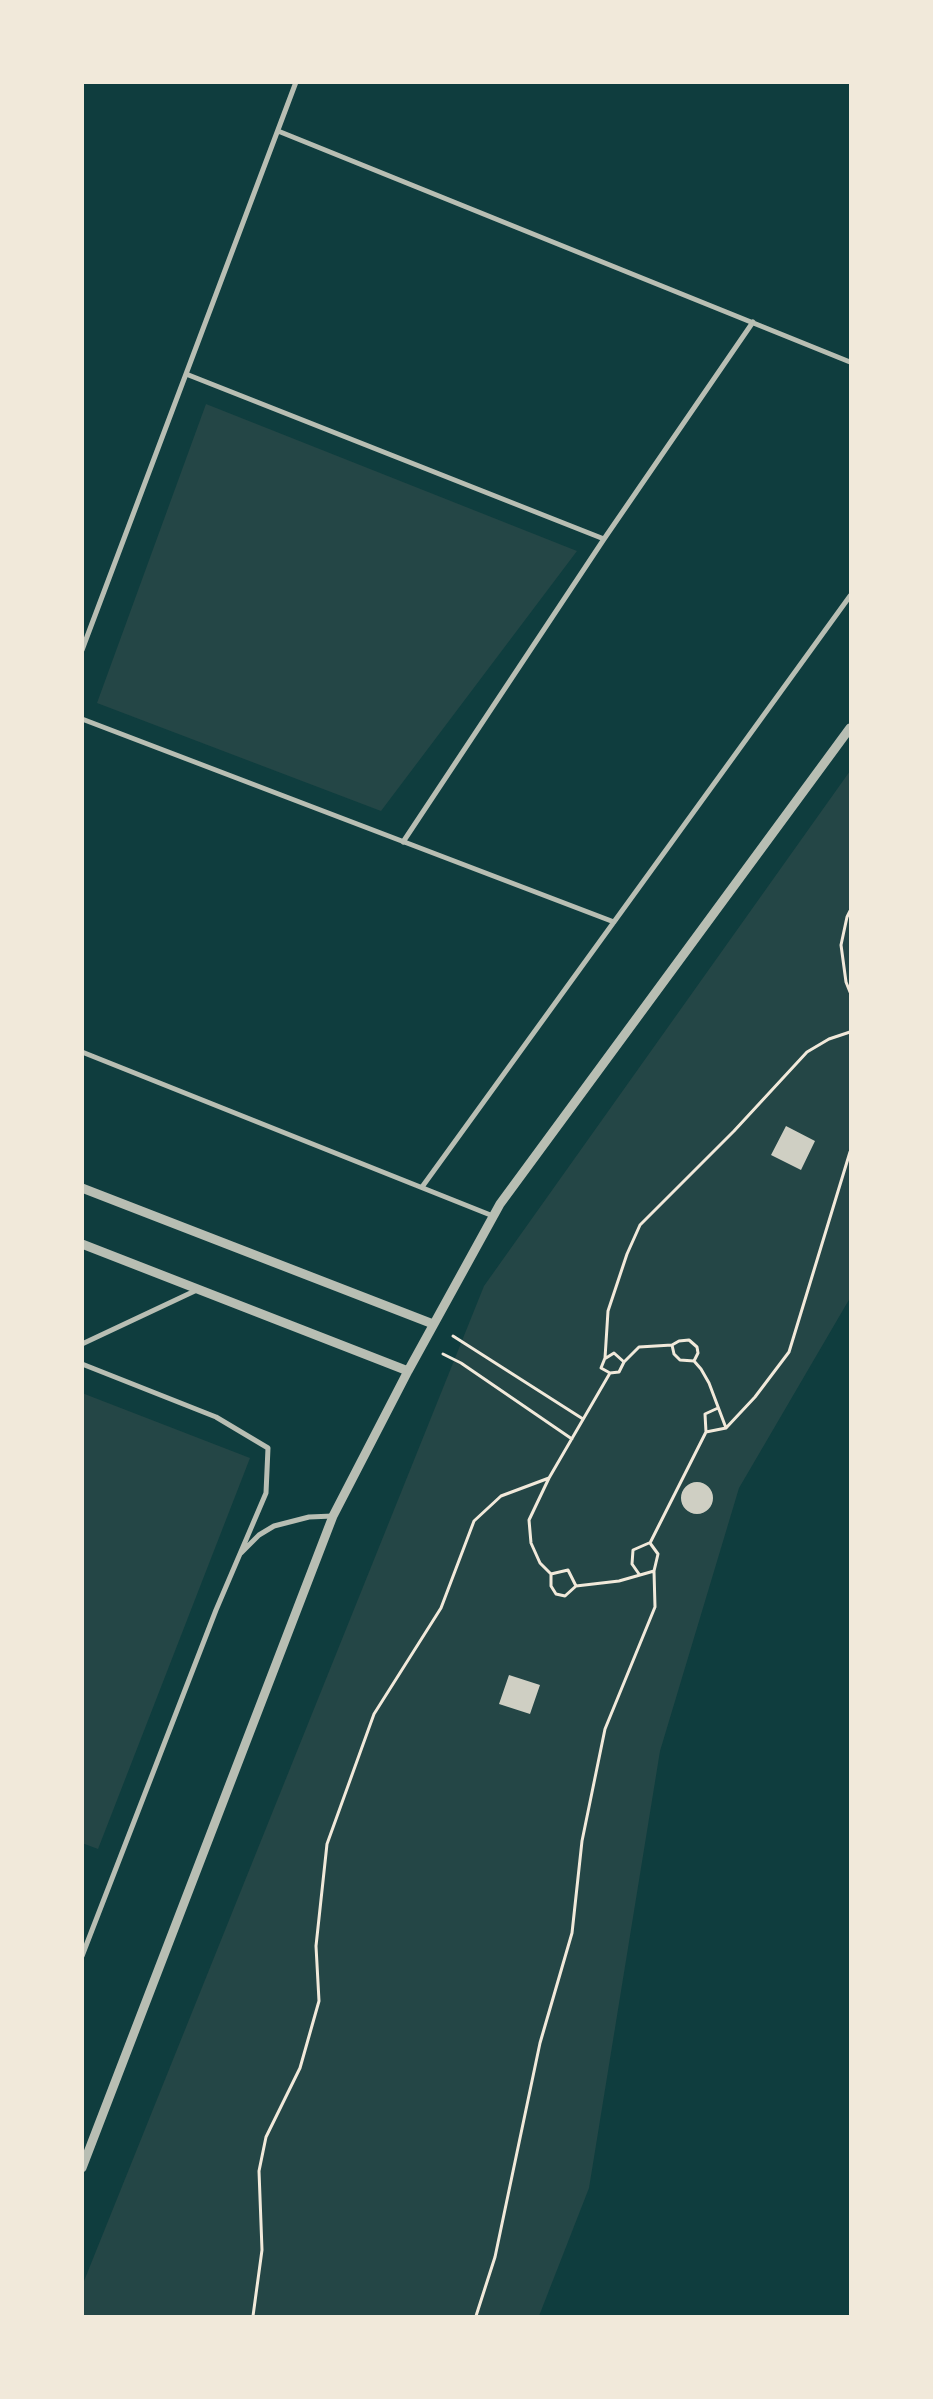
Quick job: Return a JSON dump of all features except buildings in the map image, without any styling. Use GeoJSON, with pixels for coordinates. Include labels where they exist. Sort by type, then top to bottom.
{"type":"FeatureCollection","features":[{"type":"Feature","properties":{"kind":"street"},"geometry":{"type":"LineString","coordinates":[[82,650],[296,82]]}},
{"type":"Feature","properties":{"kind":"street"},"geometry":{"type":"LineString","coordinates":[[278,131],[850,362]]}},
{"type":"Feature","properties":{"kind":"street"},"geometry":{"type":"LineString","coordinates":[[403,842],[604,539],[753,322]]}},
{"type":"Feature","properties":{"kind":"street"},"geometry":{"type":"LineString","coordinates":[[186,374],[604,539]]}},
{"type":"Feature","properties":{"kind":"street"},"geometry":{"type":"LineString","coordinates":[[422,1187],[850,596]]}},
{"type":"Feature","properties":{"kind":"street"},"geometry":{"type":"LineString","coordinates":[[82,719],[614,922]]}},
{"type":"Feature","properties":{"kind":"street"},"geometry":{"type":"LineString","coordinates":[[82,2168],[333,1516],[433,1324],[506,1196],[850,728]]}},
{"type":"Feature","properties":{"kind":"street"},"geometry":{"type":"LineString","coordinates":[[82,1052],[494,1216]]}},
{"type":"Feature","properties":{"kind":"street"},"geometry":{"type":"LineString","coordinates":[[82,1188],[433,1324]]}},
{"type":"Feature","properties":{"kind":"street"},"geometry":{"type":"LineString","coordinates":[[82,1244],[408,1371]]}},
{"type":"Feature","properties":{"kind":"street"},"geometry":{"type":"LineString","coordinates":[[82,1344],[199,1289]]}},
{"type":"Feature","properties":{"kind":"street"},"geometry":{"type":"LineString","coordinates":[[82,1364],[216,1417],[268,1448],[266,1493],[237,1556],[82,1956]]}},
{"type":"Feature","properties":{"kind":"street"},"geometry":{"type":"LineString","coordinates":[[237,1556],[259,1535],[274,1526],[309,1517],[333,1516]]}},
{"type":"Feature","properties":{"kind":"path"},"geometry":{"type":"LineString","coordinates":[[850,911],[841,945],[846,982],[850,992]]}},
{"type":"Feature","properties":{"kind":"path"},"geometry":{"type":"LineString","coordinates":[[694,1361],[698,1354],[697,1347],[689,1340],[679,1341],[672,1345],[639,1347],[624,1362],[619,1372],[610,1373],[601,1368],[606,1358],[608,1311],[627,1254],[640,1225],[734,1131],[807,1052],[829,1039],[850,1032]]}},
{"type":"Feature","properties":{"kind":"path"},"geometry":{"type":"LineString","coordinates":[[706,1432],[726,1428],[755,1397],[789,1352],[850,1152]]}},
{"type":"Feature","properties":{"kind":"path"},"geometry":{"type":"LineString","coordinates":[[433,1324],[583,1419]]}},
{"type":"Feature","properties":{"kind":"path"},"geometry":{"type":"LineString","coordinates":[[423,1343],[461,1363],[572,1439]]}},
{"type":"Feature","properties":{"kind":"path"},"geometry":{"type":"LineString","coordinates":[[672,1345],[674,1354],[680,1360],[694,1361]]}},
{"type":"Feature","properties":{"kind":"path"},"geometry":{"type":"LineString","coordinates":[[606,1358],[614,1353],[624,1362]]}},
{"type":"Feature","properties":{"kind":"path"},"geometry":{"type":"LineString","coordinates":[[694,1361],[709,1383],[726,1428]]}},
{"type":"Feature","properties":{"kind":"path"},"geometry":{"type":"LineString","coordinates":[[610,1373],[549,1478],[529,1520],[531,1543],[540,1563],[551,1574],[551,1586],[556,1594],[565,1596],[576,1586],[619,1581],[654,1571]]}},
{"type":"Feature","properties":{"kind":"path"},"geometry":{"type":"LineString","coordinates":[[639,1574],[632,1564],[633,1550],[650,1543],[706,1432],[705,1414],[718,1408]]}},
{"type":"Feature","properties":{"kind":"path"},"geometry":{"type":"LineString","coordinates":[[253,2316],[262,2250],[259,2172],[266,2137],[300,2068],[318,2001],[316,1946],[327,1844],[374,1714],[441,1608],[474,1521],[501,1496],[549,1478]]}},
{"type":"Feature","properties":{"kind":"path"},"geometry":{"type":"LineString","coordinates":[[476,2316],[495,2257],[540,2043],[572,1933],[582,1841],[605,1729],[655,1607],[654,1571],[658,1554],[650,1543]]}},
{"type":"Feature","properties":{"kind":"path"},"geometry":{"type":"LineString","coordinates":[[551,1574],[568,1570],[576,1586]]}},
{"type":"Feature","properties":{"kind":"shaded area"},"geometry":{"type":"Polygon","coordinates":[[[206,404],[577,551],[381,811],[97,703],[206,404]]]}},
{"type":"Feature","properties":{"kind":"shaded area"},"geometry":{"type":"Polygon","coordinates":[[[850,771],[850,1298],[739,1488],[660,1751],[589,2188],[539,2316],[83,2316],[82,2286],[484,1286],[850,771]]]}},
{"type":"Feature","properties":{"kind":"shaded area"},"geometry":{"type":"Polygon","coordinates":[[[82,1393],[250,1458],[98,1849],[82,1843],[82,1393]]]}}]}
